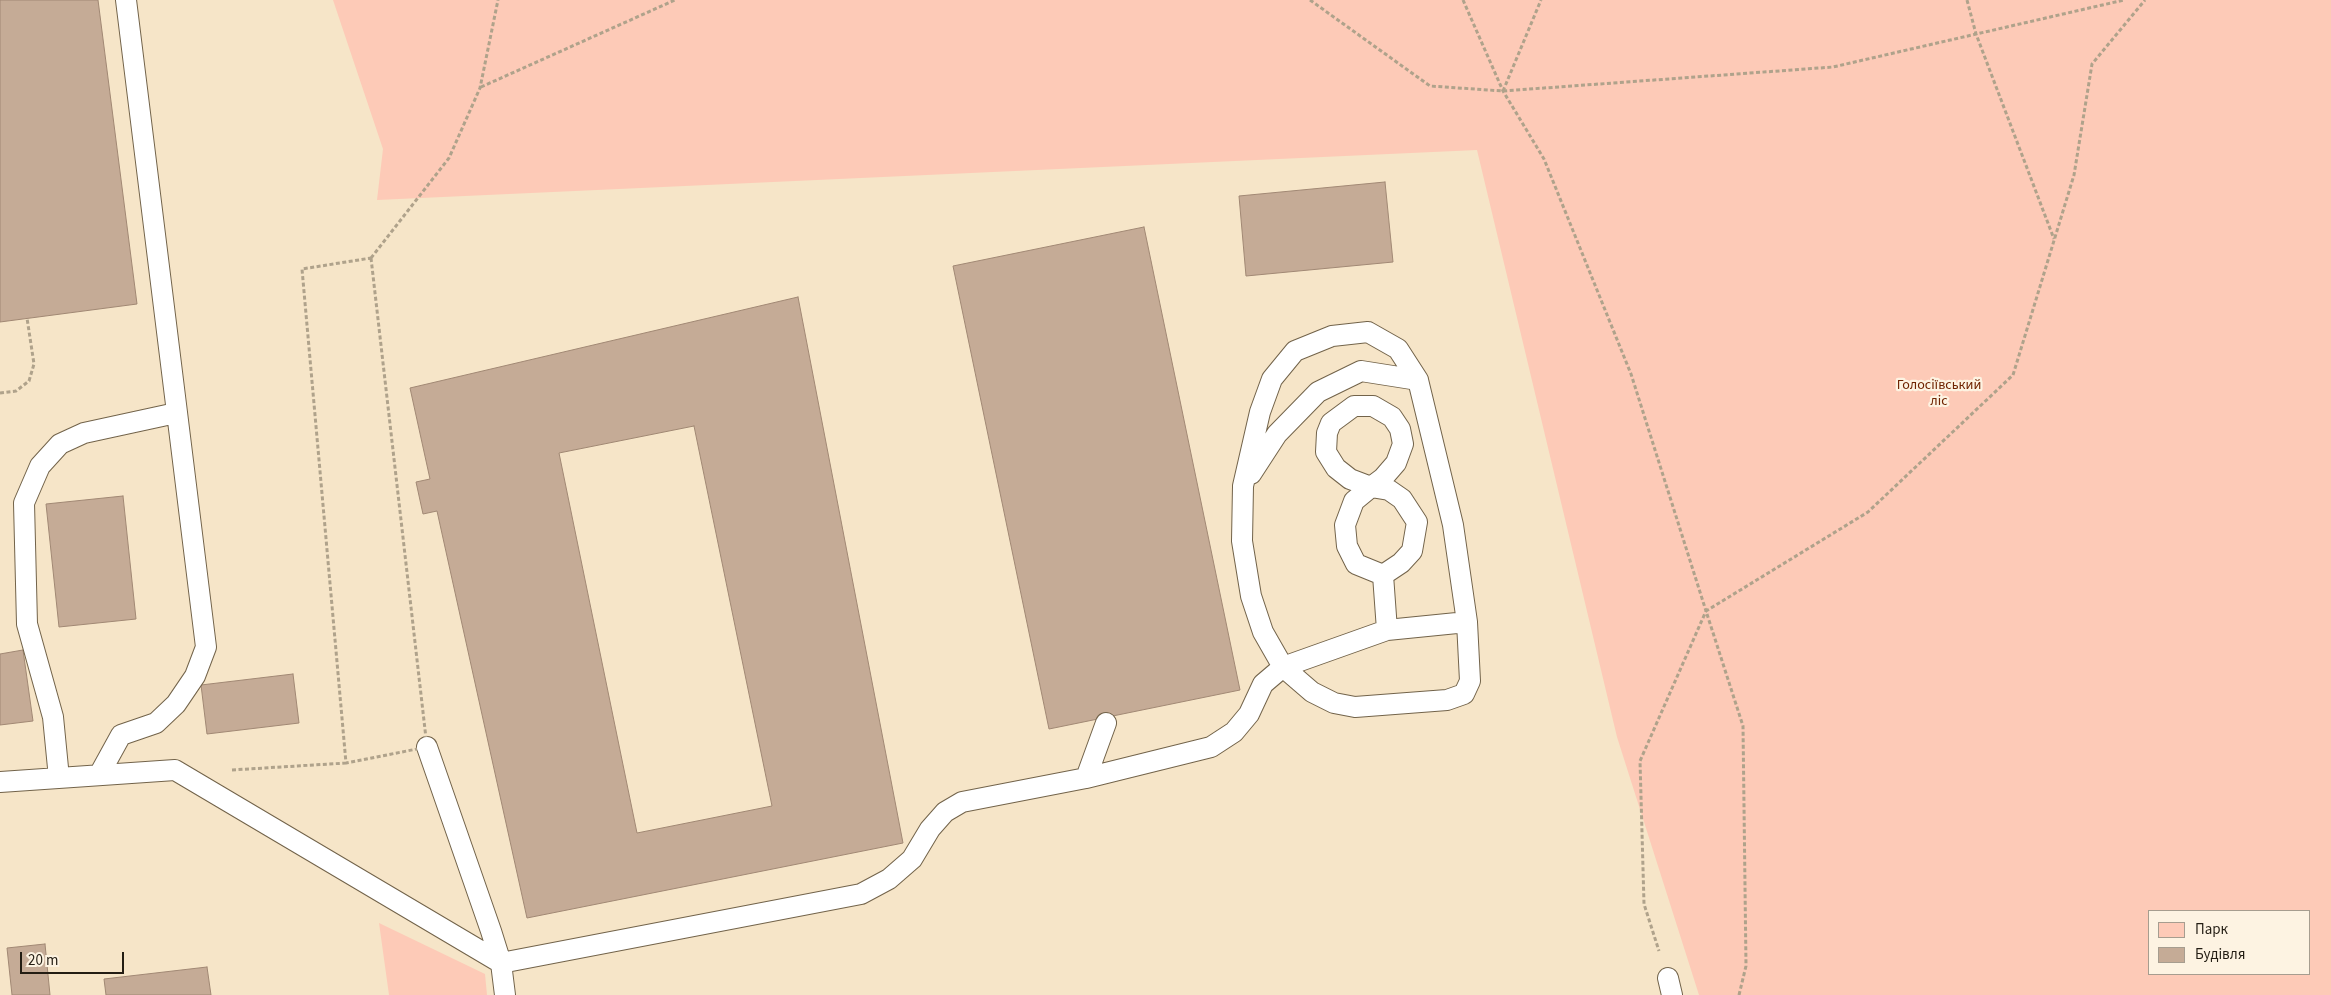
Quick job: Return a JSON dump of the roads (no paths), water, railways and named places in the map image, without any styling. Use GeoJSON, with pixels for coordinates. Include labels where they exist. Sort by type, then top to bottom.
{"type":"FeatureCollection","features":[{"type":"Feature","properties":{"kind":"lane"},"geometry":{"type":"LineString","coordinates":[[99,775],[121,735],[156,723],[176,704],[195,676],[206,647],[126,0]]}},
{"type":"Feature","properties":{"kind":"lane"},"geometry":{"type":"LineString","coordinates":[[1368,332],[1398,349],[1418,380],[1453,525],[1467,622],[1470,681],[1464,694],[1447,700],[1355,707],[1334,703],[1312,692],[1283,667],[1263,632],[1251,596],[1242,541],[1243,486],[1260,412],[1272,378],[1295,350],[1332,336],[1368,332]]}},
{"type":"Feature","properties":{"kind":"lane"},"geometry":{"type":"LineString","coordinates":[[1243,486],[1277,434],[1318,392],[1361,371],[1418,380]]}},
{"type":"Feature","properties":{"kind":"lane"},"geometry":{"type":"LineString","coordinates":[[59,778],[53,718],[27,624],[24,503],[40,466],[60,444],[84,433],[176,413]]}},
{"type":"Feature","properties":{"kind":"lane"},"geometry":{"type":"LineString","coordinates":[[1371,487],[1390,490],[1402,500],[1417,522],[1412,551],[1401,563],[1383,575],[1356,564],[1347,546],[1344,525],[1354,501],[1371,487]]}},
{"type":"Feature","properties":{"kind":"lane"},"geometry":{"type":"LineString","coordinates":[[1383,575],[1388,630]]}},
{"type":"Feature","properties":{"kind":"lane"},"geometry":{"type":"LineString","coordinates":[[0,782],[175,770],[501,963],[861,894],[889,879],[912,859],[930,829],[945,812],[962,802],[1086,778],[1210,748],[1234,732],[1249,714],[1264,684],[1283,667],[1388,630],[1467,622]]}},
{"type":"Feature","properties":{"kind":"lane"},"geometry":{"type":"LineString","coordinates":[[1086,778],[1106,723]]}},
{"type":"Feature","properties":{"kind":"lane"},"geometry":{"type":"LineString","coordinates":[[427,747],[501,963],[505,995]]}},
{"type":"Feature","properties":{"kind":"park label","name":"Голосіївський ліс"},"geometry":{"type":"Point","coordinates":[1939,394]}}]}
